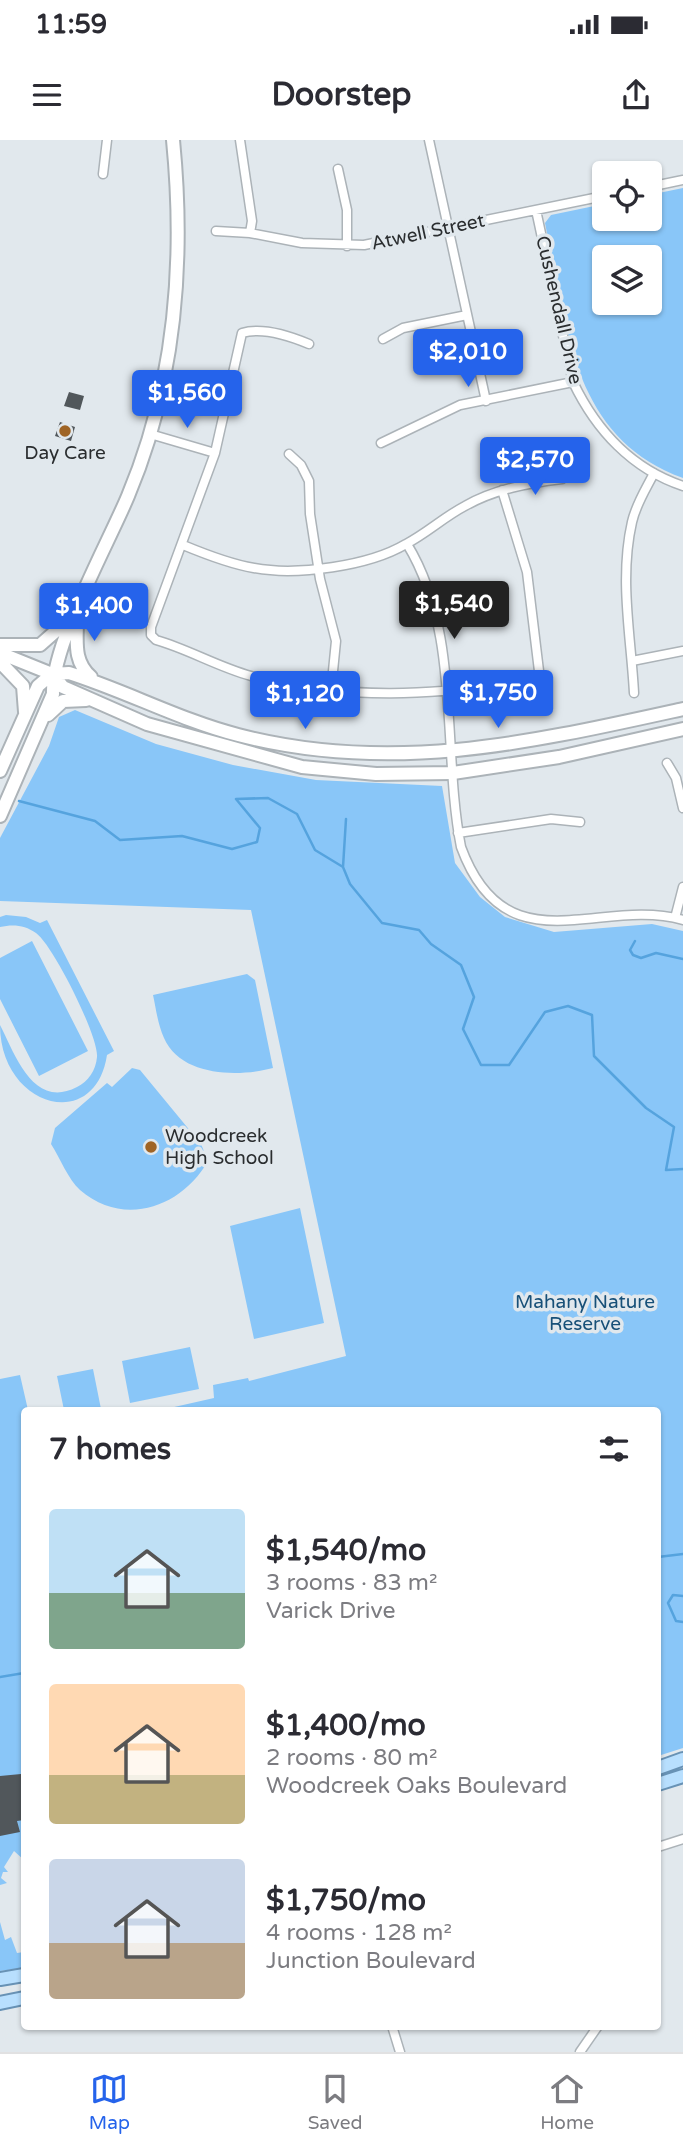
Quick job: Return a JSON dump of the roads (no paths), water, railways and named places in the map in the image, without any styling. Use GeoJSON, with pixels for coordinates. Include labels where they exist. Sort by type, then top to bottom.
{"type":"FeatureCollection","features":[{"type":"Feature","properties":{"kind":"main road"},"geometry":{"type":"LineString","coordinates":[[0,816],[53,694],[52,674],[128,495],[150,434],[165,375],[180,259],[173,140]]}},
{"type":"Feature","properties":{"kind":"main road"},"geometry":{"type":"LineString","coordinates":[[0,645],[40,645],[77,612]]}},
{"type":"Feature","properties":{"kind":"main road"},"geometry":{"type":"LineString","coordinates":[[77,612],[79,664],[96,681]]}},
{"type":"Feature","properties":{"kind":"main road"},"geometry":{"type":"LineString","coordinates":[[0,653],[52,674],[69,673],[96,681],[197,722],[267,742],[373,754],[451,752],[514,745],[683,709]]}},
{"type":"Feature","properties":{"kind":"main road"},"geometry":{"type":"LineString","coordinates":[[0,662],[23,686],[25,716]]}},
{"type":"Feature","properties":{"kind":"main road"},"geometry":{"type":"LineString","coordinates":[[52,674],[63,687],[146,724],[302,767],[398,775],[453,773],[532,762],[683,729]]}},
{"type":"Feature","properties":{"kind":"main road"},"geometry":{"type":"LineString","coordinates":[[0,771],[38,686],[52,674]]}},
{"type":"Feature","properties":{"kind":"main road"},"geometry":{"type":"LineString","coordinates":[[41,724],[57,704],[63,701],[93,701]]}},
{"type":"Feature","properties":{"kind":"main road"},"geometry":{"type":"LineString","coordinates":[[661,1767],[683,1759]]}},
{"type":"Feature","properties":{"kind":"main road"},"geometry":{"type":"LineString","coordinates":[[661,1783],[683,1776]]}},
{"type":"Feature","properties":{"kind":"main road"},"geometry":{"type":"LineString","coordinates":[[0,1979],[21,1976]]}},
{"type":"Feature","properties":{"kind":"main road"},"geometry":{"type":"LineString","coordinates":[[0,2003],[21,1999]]}},
{"type":"Feature","properties":{"kind":"street"},"geometry":{"type":"LineString","coordinates":[[103,174],[107,140]]}},
{"type":"Feature","properties":{"kind":"street"},"geometry":{"type":"LineString","coordinates":[[240,140],[252,221],[250,233]]}},
{"type":"Feature","properties":{"kind":"street"},"geometry":{"type":"LineString","coordinates":[[429,140],[486,401]]}},
{"type":"Feature","properties":{"kind":"street"},"geometry":{"type":"LineString","coordinates":[[338,169],[347,210],[347,246]]}},
{"type":"Feature","properties":{"kind":"street"},"geometry":{"type":"LineString","coordinates":[[662,184],[683,180]]}},
{"type":"Feature","properties":{"kind":"street","name":"Atwell Street"},"geometry":{"type":"LineString","coordinates":[[216,231],[250,233],[283,241],[347,246],[380,243],[592,198]]}},
{"type":"Feature","properties":{"kind":"street","name":"Cushendall Drive"},"geometry":{"type":"LineString","coordinates":[[536,209],[573,382],[585,407],[623,453],[654,473],[683,486]]}},
{"type":"Feature","properties":{"kind":"street"},"geometry":{"type":"LineString","coordinates":[[383,339],[403,328],[467,315]]}},
{"type":"Feature","properties":{"kind":"street"},"geometry":{"type":"LineString","coordinates":[[309,344],[281,334],[242,334],[215,453],[150,635],[156,640],[249,675],[331,691],[389,695],[447,693],[538,678],[531,590],[502,490]]}},
{"type":"Feature","properties":{"kind":"street"},"geometry":{"type":"LineString","coordinates":[[381,443],[446,410],[573,382]]}},
{"type":"Feature","properties":{"kind":"street"},"geometry":{"type":"LineString","coordinates":[[150,434],[215,453]]}},
{"type":"Feature","properties":{"kind":"street"},"geometry":{"type":"LineString","coordinates":[[289,454],[301,465],[309,481],[318,567],[337,641],[331,691]]}},
{"type":"Feature","properties":{"kind":"street"},"geometry":{"type":"LineString","coordinates":[[634,693],[625,590],[628,547],[632,520],[654,473]]}},
{"type":"Feature","properties":{"kind":"street"},"geometry":{"type":"LineString","coordinates":[[183,545],[216,559],[257,569],[294,570],[370,559],[407,544],[466,505],[502,490],[562,480]]}},
{"type":"Feature","properties":{"kind":"street"},"geometry":{"type":"LineString","coordinates":[[407,544],[424,579],[442,652],[458,833],[465,859],[477,878],[492,896],[515,912],[557,923],[646,914],[679,919],[683,887]]}},
{"type":"Feature","properties":{"kind":"street"},"geometry":{"type":"LineString","coordinates":[[632,662],[683,651]]}},
{"type":"Feature","properties":{"kind":"street"},"geometry":{"type":"LineString","coordinates":[[667,764],[676,778],[683,808]]}},
{"type":"Feature","properties":{"kind":"street"},"geometry":{"type":"LineString","coordinates":[[458,833],[551,819],[580,822]]}},
{"type":"Feature","properties":{"kind":"street"},"geometry":{"type":"LineString","coordinates":[[661,1846],[683,1839]]}},
{"type":"Feature","properties":{"kind":"street"},"geometry":{"type":"LineString","coordinates":[[393,2030],[400,2052]]}},
{"type":"Feature","properties":{"kind":"street"},"geometry":{"type":"LineString","coordinates":[[580,2052],[595,2030]]}},
{"type":"Feature","properties":{"kind":"waterway"},"geometry":{"type":"LineString","coordinates":[[19,801],[95,821],[120,840],[182,836],[232,849],[257,842],[260,828],[236,799],[268,798],[297,814],[315,850],[343,867],[350,884],[382,923],[419,930],[431,944],[461,965],[474,997],[463,1029],[481,1065],[509,1065],[545,1012],[568,1006],[592,1015],[594,1056],[646,1108],[674,1127],[666,1170],[683,1169]]}},
{"type":"Feature","properties":{"kind":"waterway"},"geometry":{"type":"LineString","coordinates":[[343,867],[346,819]]}},
{"type":"Feature","properties":{"kind":"waterway"},"geometry":{"type":"LineString","coordinates":[[635,941],[630,950],[633,955],[641,958],[656,953],[683,959]]}},
{"type":"Feature","properties":{"kind":"waterway"},"geometry":{"type":"LineString","coordinates":[[661,1557],[683,1554]]}},
{"type":"Feature","properties":{"kind":"waterway"},"geometry":{"type":"LineString","coordinates":[[683,1596],[673,1595],[668,1603],[676,1621],[683,1622]]}},
{"type":"Feature","properties":{"kind":"waterway"},"geometry":{"type":"LineString","coordinates":[[0,1677],[21,1674]]}},
{"type":"Feature","properties":{"kind":"place","name":"Day Care"},"geometry":{"type":"Point","coordinates":[65,431]}},
{"type":"Feature","properties":{"kind":"place","name":"Woodcreek High School"},"geometry":{"type":"Point","coordinates":[151,1147]}},
{"type":"Feature","properties":{"kind":"park label","name":"Mahany Nature Reserve"},"geometry":{"type":"Point","coordinates":[585,1313]}}]}
